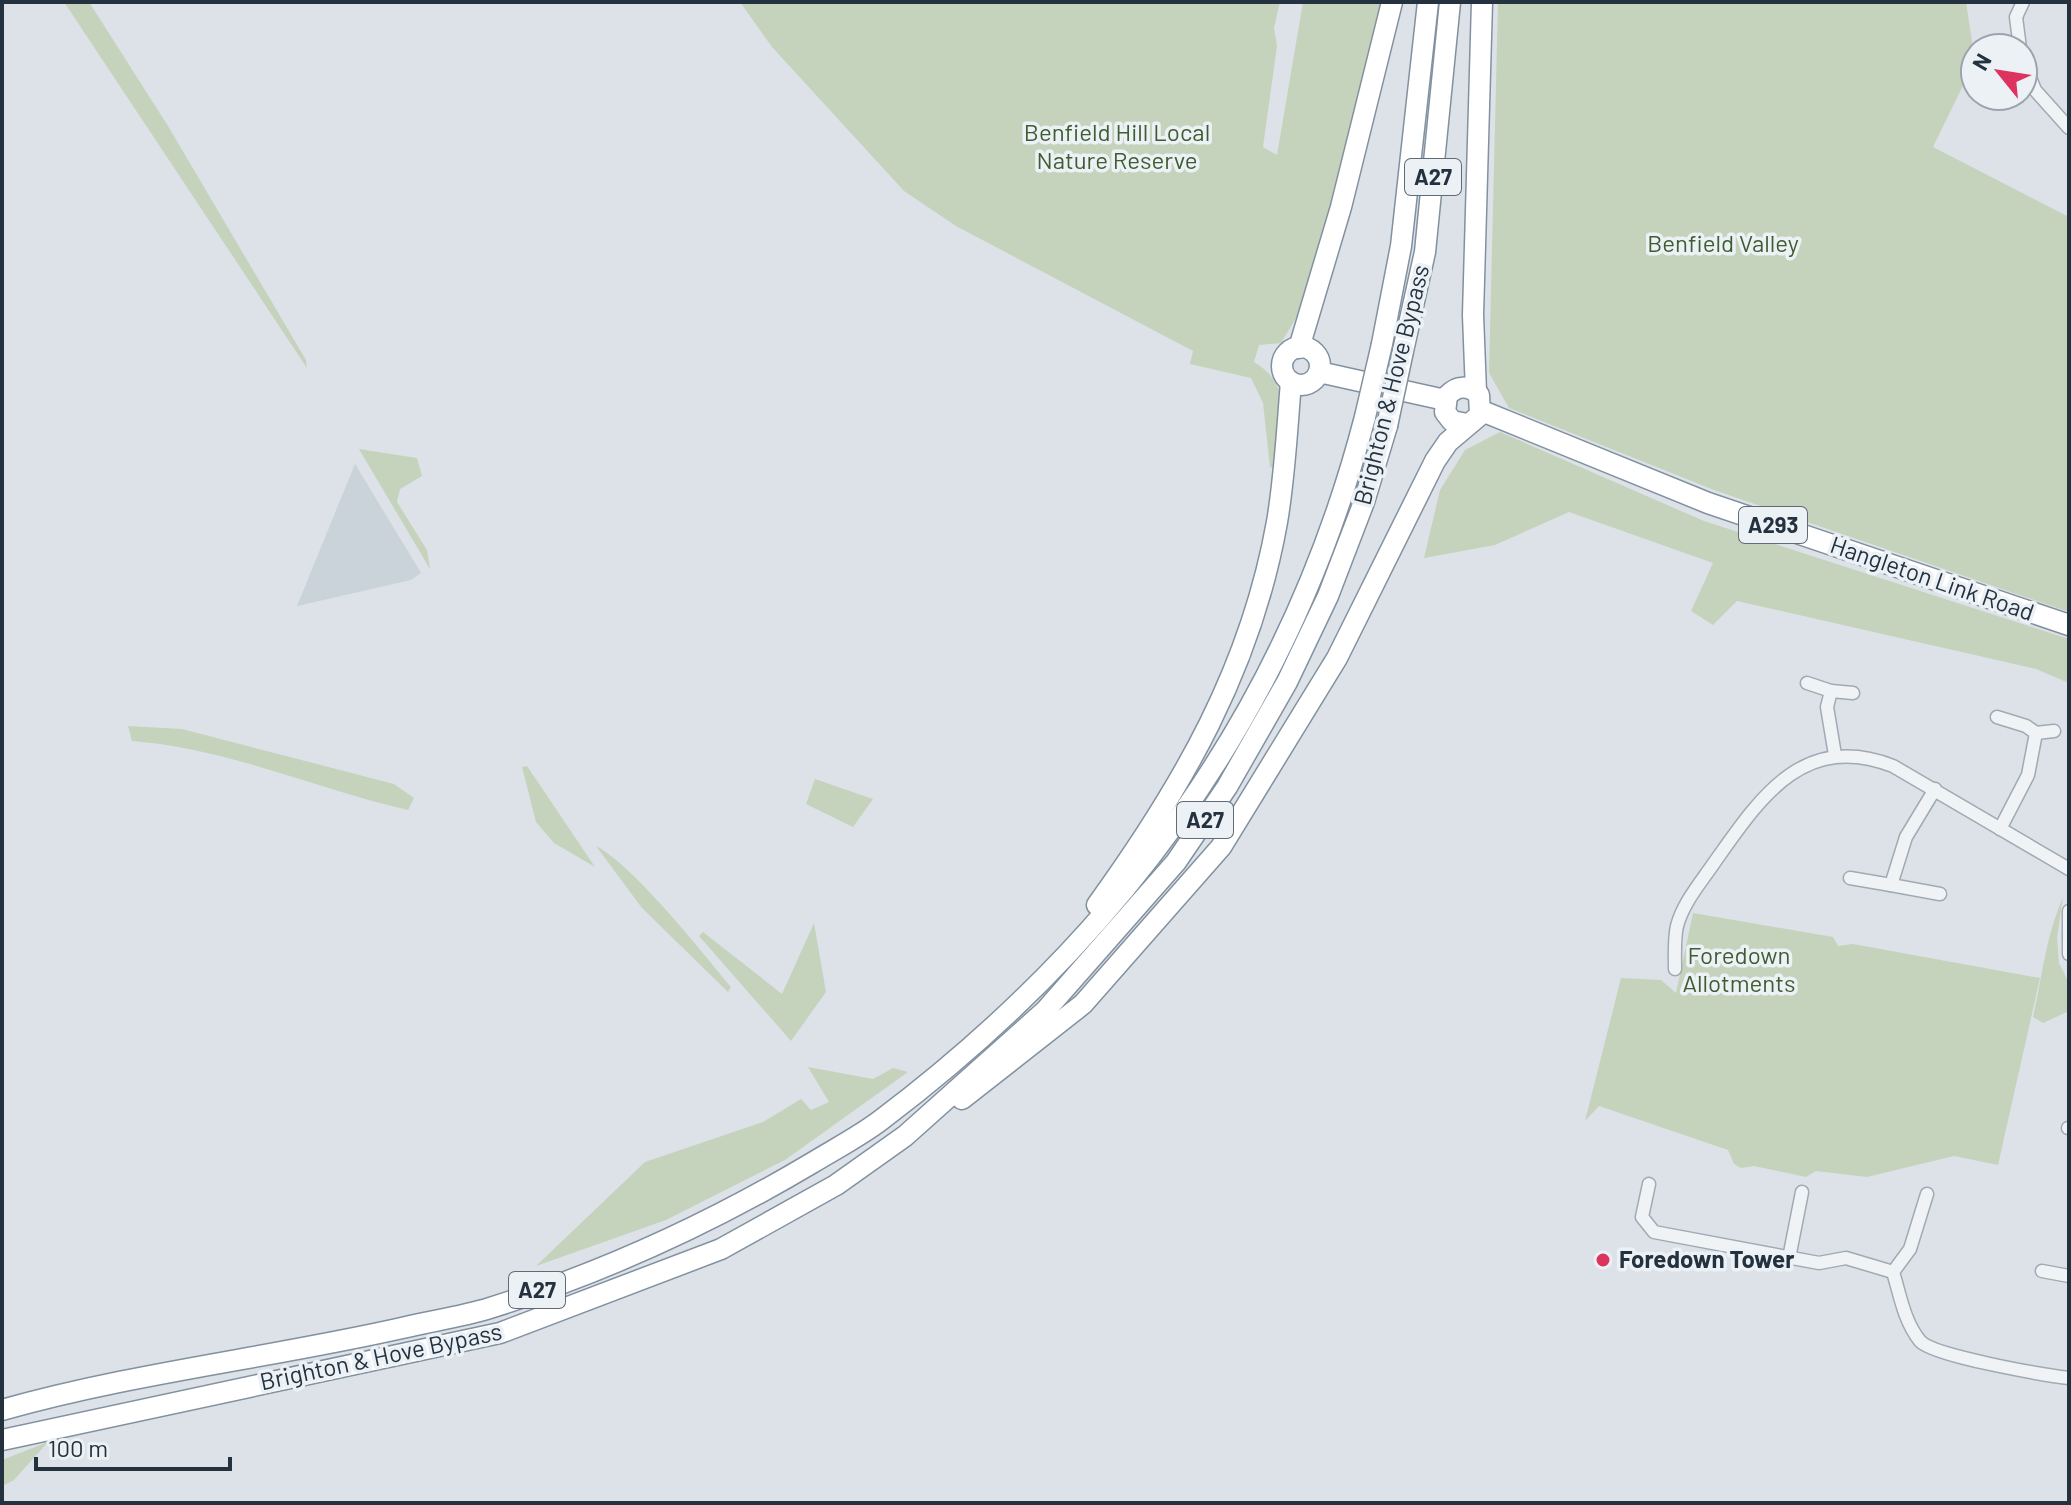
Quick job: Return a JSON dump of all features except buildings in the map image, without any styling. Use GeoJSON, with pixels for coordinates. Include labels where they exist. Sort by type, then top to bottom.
{"type":"FeatureCollection","features":[{"type":"Feature","properties":{"kind":"highway"},"geometry":{"type":"LineString","coordinates":[[1299,348],[1341,207],[1392,2]]}},
{"type":"Feature","properties":{"kind":"highway","name":"Brighton & Hove Bypass"},"geometry":{"type":"LineString","coordinates":[[2,1410],[86,1387],[347,1341],[489,1308],[664,1242],[768,1189],[878,1123],[1007,1017],[1083,940],[1164,844],[1219,761],[1282,644],[1316,566],[1365,417],[1382,344],[1401,246],[1428,2]]}},
{"type":"Feature","properties":{"kind":"highway","name":"Brighton & Hove Bypass"},"geometry":{"type":"LineString","coordinates":[[2,1440],[500,1333],[721,1249],[836,1185],[905,1136],[1045,1011],[1176,862],[1219,800],[1287,682],[1328,596],[1359,515],[1387,426],[1425,252],[1450,2]]}},
{"type":"Feature","properties":{"kind":"highway","name":"A27"},"geometry":{"type":"LineString","coordinates":[[905,1136],[988,1082],[1083,1004],[1221,847],[1337,658],[1435,461],[1475,409],[1473,299],[1482,2]]}},
{"type":"Feature","properties":{"kind":"highway"},"geometry":{"type":"LineString","coordinates":[[1299,348],[1316,354],[1319,372],[1308,384],[1291,382],[1284,374],[1283,363],[1289,353],[1299,348]]}},
{"type":"Feature","properties":{"kind":"highway"},"geometry":{"type":"LineString","coordinates":[[1319,372],[1445,400]]}},
{"type":"Feature","properties":{"kind":"highway","name":"A27"},"geometry":{"type":"LineString","coordinates":[[1007,1017],[1064,951],[1145,838],[1213,720],[1248,636],[1266,574],[1282,491],[1291,382]]}},
{"type":"Feature","properties":{"kind":"highway"},"geometry":{"type":"LineString","coordinates":[[1458,388],[1475,409],[1449,419],[1445,400],[1458,388]]}},
{"type":"Feature","properties":{"kind":"highway","name":"Hangleton Link Road"},"geometry":{"type":"LineString","coordinates":[[1475,409],[1708,503],[2069,625]]}},
{"type":"Feature","properties":{"kind":"street"},"geometry":{"type":"LineString","coordinates":[[2018,32],[2016,17],[2023,2]]}},
{"type":"Feature","properties":{"kind":"street"},"geometry":{"type":"LineString","coordinates":[[2039,94],[2069,128]]}},
{"type":"Feature","properties":{"kind":"street"},"geometry":{"type":"LineString","coordinates":[[1807,683],[1831,691],[1853,693]]}},
{"type":"Feature","properties":{"kind":"street"},"geometry":{"type":"LineString","coordinates":[[1831,691],[1827,707],[1835,755]]}},
{"type":"Feature","properties":{"kind":"street"},"geometry":{"type":"LineString","coordinates":[[1997,717],[2026,726],[2036,733],[2054,731]]}},
{"type":"Feature","properties":{"kind":"street"},"geometry":{"type":"LineString","coordinates":[[2000,829],[2028,775],[2036,733]]}},
{"type":"Feature","properties":{"kind":"street"},"geometry":{"type":"LineString","coordinates":[[1675,969],[1677,927],[1700,882],[1733,836],[1786,774],[1835,755],[1869,757],[1935,789],[2069,869]]}},
{"type":"Feature","properties":{"kind":"street"},"geometry":{"type":"LineString","coordinates":[[1891,885],[1906,837],[1935,789]]}},
{"type":"Feature","properties":{"kind":"street"},"geometry":{"type":"LineString","coordinates":[[1850,878],[1940,894]]}},
{"type":"Feature","properties":{"kind":"street"},"geometry":{"type":"LineString","coordinates":[[2069,911],[2069,954]]}},
{"type":"Feature","properties":{"kind":"street"},"geometry":{"type":"LineString","coordinates":[[1649,1184],[1642,1217],[1654,1232],[1819,1263],[1846,1258],[1878,1265],[1893,1272],[1908,1323],[1923,1344],[2017,1370],[2069,1378]]}},
{"type":"Feature","properties":{"kind":"street"},"geometry":{"type":"LineString","coordinates":[[1789,1258],[1802,1192]]}},
{"type":"Feature","properties":{"kind":"street"},"geometry":{"type":"LineString","coordinates":[[1893,1272],[1910,1249],[1927,1194]]}},
{"type":"Feature","properties":{"kind":"street"},"geometry":{"type":"LineString","coordinates":[[2042,1271],[2069,1276]]}},
{"type":"Feature","properties":{"kind":"shaded area"},"geometry":{"type":"Polygon","coordinates":[[[355,464],[421,573],[411,580],[297,606],[355,464]]]}},
{"type":"Feature","properties":{"kind":"green space"},"geometry":{"type":"Polygon","coordinates":[[[64,2],[89,2],[168,126],[306,360],[307,368],[64,2]]]}},
{"type":"Feature","properties":{"kind":"green space","name":"Benfield Hill Local Nature Reserve"},"geometry":{"type":"Polygon","coordinates":[[[740,2],[1280,2],[1274,28],[1277,46],[1263,147],[1277,155],[1303,2],[1386,2],[1349,154],[1299,313],[1281,343],[1259,345],[1254,362],[1276,383],[1281,395],[1280,468],[1270,467],[1263,403],[1251,378],[1190,364],[1193,351],[956,226],[904,191],[772,47],[740,2]]]}},
{"type":"Feature","properties":{"kind":"green space","name":"Benfield Valley"},"geometry":{"type":"Polygon","coordinates":[[[1498,2],[1966,2],[1971,32],[1959,32],[1959,94],[1933,147],[2069,217],[2069,612],[1714,490],[1509,408],[1489,373],[1498,2]]]}},
{"type":"Feature","properties":{"kind":"green space"},"geometry":{"type":"Polygon","coordinates":[[[1500,432],[1704,521],[2069,639],[2069,683],[2036,669],[1737,601],[1713,625],[1691,611],[1713,563],[1569,512],[1495,545],[1424,558],[1440,490],[1465,450],[1500,432]]]}},
{"type":"Feature","properties":{"kind":"green space"},"geometry":{"type":"Polygon","coordinates":[[[359,449],[417,458],[422,476],[400,489],[397,502],[427,550],[430,569],[359,449]]]}},
{"type":"Feature","properties":{"kind":"green space"},"geometry":{"type":"Polygon","coordinates":[[[128,726],[182,729],[394,784],[414,798],[408,810],[237,760],[132,741],[128,726]]]}},
{"type":"Feature","properties":{"kind":"green space"},"geometry":{"type":"Polygon","coordinates":[[[527,766],[595,867],[554,843],[536,822],[522,767],[527,766]]]}},
{"type":"Feature","properties":{"kind":"green space"},"geometry":{"type":"Polygon","coordinates":[[[815,779],[873,799],[853,827],[806,804],[815,779]]]}},
{"type":"Feature","properties":{"kind":"green space"},"geometry":{"type":"Polygon","coordinates":[[[596,846],[629,871],[666,910],[731,987],[728,992],[642,908],[596,846]]]}},
{"type":"Feature","properties":{"kind":"green space"},"geometry":{"type":"Polygon","coordinates":[[[2063,897],[2057,938],[2059,963],[2069,983],[2069,1011],[2043,1023],[2033,1017],[2048,942],[2063,897]]]}},
{"type":"Feature","properties":{"kind":"green space","name":"Foredown Allotments"},"geometry":{"type":"Polygon","coordinates":[[[1693,913],[1833,937],[1838,946],[1853,944],[2040,978],[1998,1165],[1954,1156],[1867,1177],[1816,1171],[1806,1177],[1754,1166],[1741,1168],[1734,1164],[1728,1150],[1599,1106],[1585,1121],[1621,978],[1661,980],[1676,993],[1693,913]]]}},
{"type":"Feature","properties":{"kind":"green space"},"geometry":{"type":"Polygon","coordinates":[[[814,923],[826,992],[791,1041],[699,936],[703,932],[782,994],[814,923]]]}},
{"type":"Feature","properties":{"kind":"green space"},"geometry":{"type":"Polygon","coordinates":[[[808,1067],[873,1079],[893,1068],[908,1072],[785,1160],[666,1220],[536,1266],[645,1162],[763,1122],[801,1099],[811,1110],[829,1102],[808,1067]]]}},
{"type":"Feature","properties":{"kind":"green space"},"geometry":{"type":"Polygon","coordinates":[[[48,1442],[14,1480],[2,1486],[2,1460],[48,1442]]]}},
{"type":"Feature","properties":{"kind":"place","name":"Foredown Tower"},"geometry":{"type":"Point","coordinates":[1603,1260]}}]}
